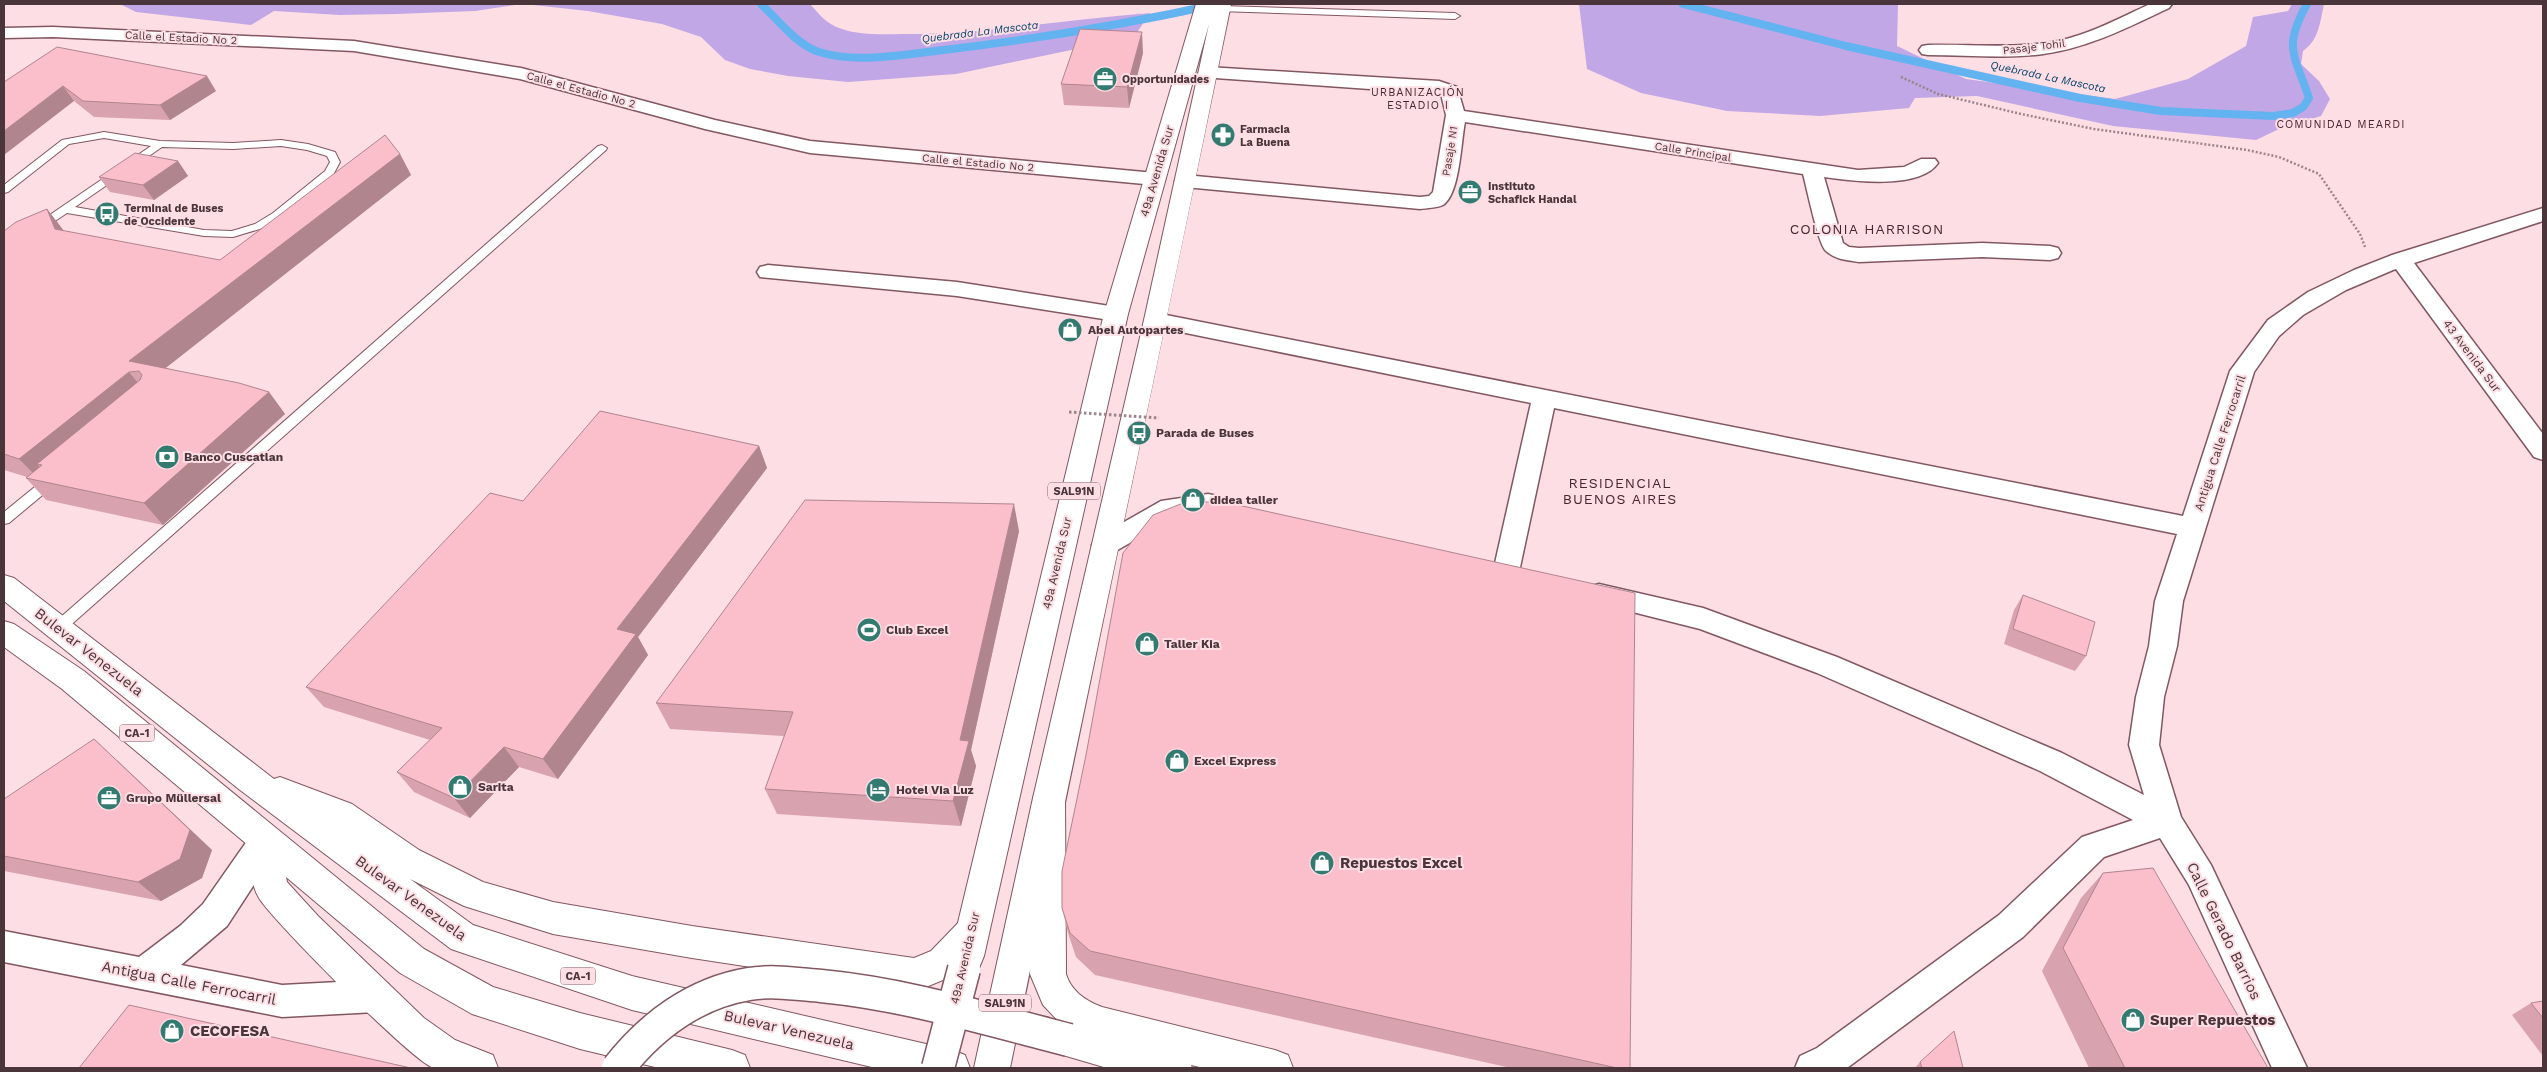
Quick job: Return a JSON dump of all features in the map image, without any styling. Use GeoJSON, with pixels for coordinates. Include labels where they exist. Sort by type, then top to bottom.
{"type":"FeatureCollection","features":[{"type":"Feature","properties":{"kind":"main road","name":"49a Avenida Sur"},"geometry":{"type":"LineString","coordinates":[[992,1068],[1049,798],[1156,320],[1208,73],[1214,8]]}},
{"type":"Feature","properties":{"kind":"main road","name":"49a Avenida Sur"},"geometry":{"type":"LineString","coordinates":[[938,1068],[964,969],[1116,314],[1154,179],[1214,8]]}},
{"type":"Feature","properties":{"kind":"main road","name":"Bulevar Venezuela"},"geometry":{"type":"LineString","coordinates":[[4,586],[59,627],[251,780],[462,938],[632,993],[952,1068]]}},
{"type":"Feature","properties":{"kind":"main road","name":"CA-1"},"geometry":{"type":"LineString","coordinates":[[4,632],[72,680],[412,962],[485,1002],[580,1031],[732,1068]]}},
{"type":"Feature","properties":{"kind":"main road"},"geometry":{"type":"LineString","coordinates":[[251,780],[341,814],[408,861],[476,895],[553,918],[692,942],[914,975],[943,963],[971,933]]}},
{"type":"Feature","properties":{"kind":"main road"},"geometry":{"type":"LineString","coordinates":[[1049,798],[1048,974],[1051,988],[1062,1004],[1077,1016],[1102,1025],[1275,1068]]}},
{"type":"Feature","properties":{"kind":"main road"},"geometry":{"type":"LineString","coordinates":[[265,841],[271,888],[306,927],[410,1030],[443,1054],[480,1068]]}},
{"type":"Feature","properties":{"kind":"main road"},"geometry":{"type":"LineString","coordinates":[[618,1068],[650,1032],[676,1014],[714,993],[748,984],[776,982],[837,987],[905,999],[1174,1068]]}},
{"type":"Feature","properties":{"kind":"street","name":"Pasaje Tohil"},"geometry":{"type":"LineString","coordinates":[[1928,50],[2000,51],[2059,46],[2108,30],[2163,4]]}},
{"type":"Feature","properties":{"kind":"street","name":"Calle el Estadio No 2"},"geometry":{"type":"LineString","coordinates":[[7,37],[53,32],[354,46],[521,74],[712,125],[810,147],[1154,179]]}},
{"type":"Feature","properties":{"kind":"street","name":"Pasaje N1"},"geometry":{"type":"LineString","coordinates":[[1185,181],[1420,202],[1435,200],[1443,194],[1456,115],[1450,91],[1439,87],[1208,73]]}},
{"type":"Feature","properties":{"kind":"street","name":"Calle Principal"},"geometry":{"type":"LineString","coordinates":[[1456,115],[1858,176],[1908,173],[1928,163]]}},
{"type":"Feature","properties":{"kind":"street"},"geometry":{"type":"LineString","coordinates":[[1812,170],[1833,246],[1843,253],[1859,255],[1982,250],[2050,253]]}},
{"type":"Feature","properties":{"kind":"street","name":"Antigua Calle Ferrocarril"},"geometry":{"type":"LineString","coordinates":[[2167,822],[2144,745],[2150,696],[2163,646],[2169,601],[2194,528],[2242,371],[2262,340],[2294,311],[2327,292],[2400,260],[2543,214]]}},
{"type":"Feature","properties":{"kind":"street","name":"43 Avenida Sur"},"geometry":{"type":"LineString","coordinates":[[2400,260],[2543,451]]}},
{"type":"Feature","properties":{"kind":"street"},"geometry":{"type":"LineString","coordinates":[[768,272],[957,289],[1116,314]]}},
{"type":"Feature","properties":{"kind":"street"},"geometry":{"type":"LineString","coordinates":[[1156,320],[2194,528]]}},
{"type":"Feature","properties":{"kind":"street"},"geometry":{"type":"LineString","coordinates":[[1506,572],[1544,398]]}},
{"type":"Feature","properties":{"kind":"street"},"geometry":{"type":"LineString","coordinates":[[1105,545],[1170,508],[1207,503],[1236,510]]}},
{"type":"Feature","properties":{"kind":"street"},"geometry":{"type":"LineString","coordinates":[[1477,565],[1534,578]]}},
{"type":"Feature","properties":{"kind":"street"},"geometry":{"type":"LineString","coordinates":[[1571,587],[1703,619],[1762,640],[2051,762],[2167,822]]}},
{"type":"Feature","properties":{"kind":"street"},"geometry":{"type":"LineString","coordinates":[[1812,1068],[1829,1060],[2011,926],[2094,847],[2167,822]]}},
{"type":"Feature","properties":{"kind":"street","name":"Calle Gerado Barrios"},"geometry":{"type":"LineString","coordinates":[[2167,822],[2200,875],[2290,1068]]}},
{"type":"Feature","properties":{"kind":"street"},"geometry":{"type":"LineString","coordinates":[[142,975],[192,937],[214,914],[265,841]]}},
{"type":"Feature","properties":{"kind":"street","name":"Antigua Calle Ferrocarril"},"geometry":{"type":"LineString","coordinates":[[4,947],[282,1001],[376,996]]}},
{"type":"Feature","properties":{"kind":"lane"},"geometry":{"type":"LineString","coordinates":[[1214,8],[1455,16]]}},
{"type":"Feature","properties":{"kind":"lane"},"geometry":{"type":"LineString","coordinates":[[4,190],[66,142],[104,135],[160,144],[215,146],[280,143],[308,147],[331,154],[335,162],[329,173],[277,214],[259,226],[233,234],[204,233],[66,209]]}},
{"type":"Feature","properties":{"kind":"lane"},"geometry":{"type":"LineString","coordinates":[[26,236],[160,144]]}},
{"type":"Feature","properties":{"kind":"lane"},"geometry":{"type":"LineString","coordinates":[[59,627],[602,148]]}},
{"type":"Feature","properties":{"kind":"lane"},"geometry":{"type":"LineString","coordinates":[[4,519],[63,471]]}},
{"type":"Feature","properties":{"kind":"path"},"geometry":{"type":"LineString","coordinates":[[1901,77],[1938,94],[2020,114],[2094,129],[2246,150],[2279,157],[2319,174],[2360,234],[2375,271]]}},
{"type":"Feature","properties":{"kind":"path"},"geometry":{"type":"LineString","coordinates":[[1069,412],[1160,418]]}},
{"type":"Feature","properties":{"kind":"shaded area"},"geometry":{"type":"Polygon","coordinates":[[[120,4],[522,4],[475,11],[396,14],[340,15],[274,11],[251,25],[136,12],[120,4]]]}},
{"type":"Feature","properties":{"kind":"shaded area"},"geometry":{"type":"Polygon","coordinates":[[[524,4],[810,4],[832,25],[866,34],[967,32],[1150,13],[1134,37],[956,74],[848,82],[788,76],[750,69],[725,60],[701,37],[662,24],[588,11],[524,4]]]}},
{"type":"Feature","properties":{"kind":"shaded area"},"geometry":{"type":"Polygon","coordinates":[[[1579,4],[1898,4],[1897,46],[1966,79],[2115,99],[2188,79],[2246,46],[2253,17],[2288,11],[2292,4],[2324,4],[2316,36],[2303,51],[2301,64],[2319,81],[2330,99],[2321,116],[2279,129],[2256,140],[2113,126],[1977,96],[1915,98],[1909,108],[1820,116],[1727,111],[1641,93],[1587,69],[1579,4]]]}},
{"type":"Feature","properties":{"kind":"building"},"geometry":{"type":"Polygon","coordinates":[[[1080,29],[1142,32],[1127,87],[1061,84],[1080,29]]]}},
{"type":"Feature","properties":{"kind":"building"},"geometry":{"type":"Polygon","coordinates":[[[57,47],[207,76],[160,105],[83,101],[63,86],[4,131],[4,82],[57,47]]]}},
{"type":"Feature","properties":{"kind":"building"},"geometry":{"type":"Polygon","coordinates":[[[385,135],[400,154],[129,361],[239,383],[269,392],[144,503],[26,478],[42,465],[37,464],[140,380],[142,375],[139,371],[129,372],[19,459],[4,454],[4,231],[16,222],[47,209],[55,229],[220,260],[385,135]]]}},
{"type":"Feature","properties":{"kind":"building"},"geometry":{"type":"Polygon","coordinates":[[[135,153],[178,161],[143,185],[99,177],[135,153]]]}},
{"type":"Feature","properties":{"kind":"building"},"geometry":{"type":"Polygon","coordinates":[[[600,411],[759,446],[617,629],[636,634],[543,759],[504,747],[454,798],[397,772],[442,728],[306,687],[490,493],[523,501],[600,411]]]}},
{"type":"Feature","properties":{"kind":"building","name":"Club Excel"},"geometry":{"type":"Polygon","coordinates":[[[805,500],[1014,504],[960,740],[969,741],[953,801],[765,789],[793,712],[656,703],[805,500]]]}},
{"type":"Feature","properties":{"kind":"building"},"geometry":{"type":"Polygon","coordinates":[[[1188,501],[1229,503],[1635,593],[1630,1068],[1617,1068],[1090,951],[1070,933],[1062,908],[1062,871],[1086,755],[1123,553],[1153,515],[1188,501]]]}},
{"type":"Feature","properties":{"kind":"building"},"geometry":{"type":"Polygon","coordinates":[[[2023,595],[2095,622],[2086,656],[2013,629],[2023,595]]]}},
{"type":"Feature","properties":{"kind":"building","name":"Grupo Müllersal"},"geometry":{"type":"Polygon","coordinates":[[[94,739],[190,830],[180,859],[138,882],[4,856],[4,799],[94,739]]]}},
{"type":"Feature","properties":{"kind":"building","name":"Super Repuestos"},"geometry":{"type":"Polygon","coordinates":[[[2153,868],[2268,1068],[2125,1068],[2063,948],[2103,873],[2153,868]]]}},
{"type":"Feature","properties":{"kind":"building"},"geometry":{"type":"Polygon","coordinates":[[[2543,1001],[2543,1018],[2531,1003],[2543,1001]]]}},
{"type":"Feature","properties":{"kind":"building"},"geometry":{"type":"Polygon","coordinates":[[[129,1005],[411,1068],[79,1068],[129,1005]]]}},
{"type":"Feature","properties":{"kind":"building"},"geometry":{"type":"Polygon","coordinates":[[[1954,1031],[1963,1068],[1922,1068],[1920,1062],[1954,1031]]]}},
{"type":"Feature","properties":{"kind":"waterway","name":"Quebrada La Mascota"},"geometry":{"type":"LineString","coordinates":[[761,4],[795,38],[811,49],[834,56],[866,58],[897,56],[1048,36],[1218,4]]}},
{"type":"Feature","properties":{"kind":"waterway","name":"Quebrada La Mascota"},"geometry":{"type":"LineString","coordinates":[[1683,4],[1846,46],[2080,98],[2161,111],[2273,116],[2293,113],[2303,107],[2309,98],[2293,52],[2295,32],[2307,4]]}},
{"type":"Feature","properties":{"kind":"place","name":"Opportunidades"},"geometry":{"type":"Point","coordinates":[1105,79]}},
{"type":"Feature","properties":{"kind":"place","name":"Farmacia La Buena"},"geometry":{"type":"Point","coordinates":[1223,135]}},
{"type":"Feature","properties":{"kind":"place","name":"Instituto Schafick Handal"},"geometry":{"type":"Point","coordinates":[1470,192]}},
{"type":"Feature","properties":{"kind":"place","name":"Terminal de Buses de Occidente"},"geometry":{"type":"Point","coordinates":[107,214]}},
{"type":"Feature","properties":{"kind":"place","name":"Abel Autopartes"},"geometry":{"type":"Point","coordinates":[1070,330]}},
{"type":"Feature","properties":{"kind":"place","name":"Parada de Buses"},"geometry":{"type":"Point","coordinates":[1139,433]}},
{"type":"Feature","properties":{"kind":"place","name":"Banco Cuscatlan"},"geometry":{"type":"Point","coordinates":[167,457]}},
{"type":"Feature","properties":{"kind":"place","name":"didea taller"},"geometry":{"type":"Point","coordinates":[1193,500]}},
{"type":"Feature","properties":{"kind":"place","name":"Club Excel"},"geometry":{"type":"Point","coordinates":[869,630]}},
{"type":"Feature","properties":{"kind":"place","name":"Taller Kia"},"geometry":{"type":"Point","coordinates":[1147,644]}},
{"type":"Feature","properties":{"kind":"place","name":"Excel Express"},"geometry":{"type":"Point","coordinates":[1177,761]}},
{"type":"Feature","properties":{"kind":"place","name":"Sarita"},"geometry":{"type":"Point","coordinates":[460,787]}},
{"type":"Feature","properties":{"kind":"place","name":"Hotel Via Luz"},"geometry":{"type":"Point","coordinates":[878,790]}},
{"type":"Feature","properties":{"kind":"place","name":"Grupo Müllersal"},"geometry":{"type":"Point","coordinates":[109,798]}},
{"type":"Feature","properties":{"kind":"place","name":"Repuestos Excel"},"geometry":{"type":"Point","coordinates":[1322,863]}},
{"type":"Feature","properties":{"kind":"place","name":"Super Repuestos"},"geometry":{"type":"Point","coordinates":[2133,1020]}},
{"type":"Feature","properties":{"kind":"place","name":"CECOFESA"},"geometry":{"type":"Point","coordinates":[172,1031]}},
{"type":"Feature","properties":{"kind":"district","name":"URBANIZACIÓN ESTADIO I"},"geometry":{"type":"Point","coordinates":[1418,98]}},
{"type":"Feature","properties":{"kind":"district","name":"COMUNIDAD MEARDI"},"geometry":{"type":"Point","coordinates":[2341,124]}},
{"type":"Feature","properties":{"kind":"district","name":"COLONIA HARRISON"},"geometry":{"type":"Point","coordinates":[1867,229]}},
{"type":"Feature","properties":{"kind":"district","name":"RESIDENCIAL BUENOS AIRES"},"geometry":{"type":"Point","coordinates":[1620,492]}}]}
